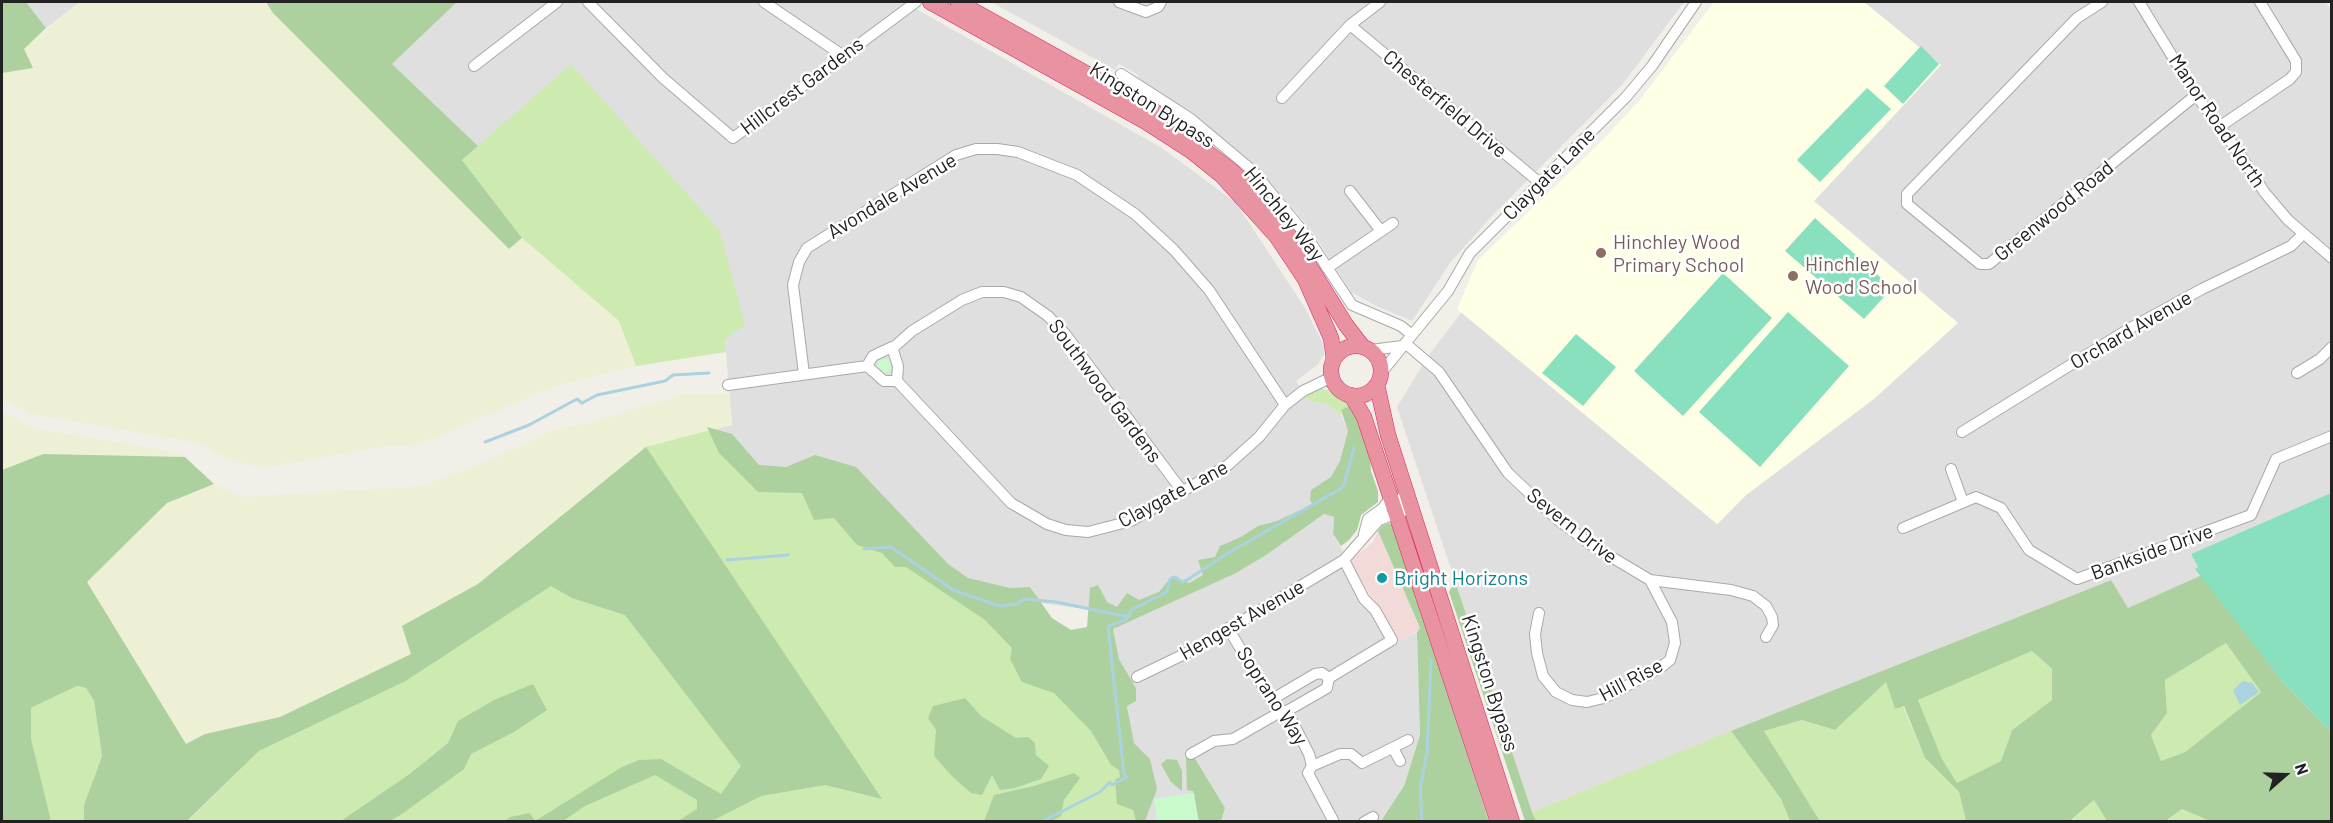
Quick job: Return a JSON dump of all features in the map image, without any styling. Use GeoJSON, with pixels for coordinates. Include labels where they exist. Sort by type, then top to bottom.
{"type":"FeatureCollection","features":[{"type":"Feature","properties":{"kind":"highway","name":"Kingston Bypass"},"geometry":{"type":"LineString","coordinates":[[930,2],[1138,116],[1180,143],[1221,176],[1277,237],[1305,279],[1331,338],[1334,359]]}},
{"type":"Feature","properties":{"kind":"highway","name":"Kingston Bypass"},"geometry":{"type":"LineString","coordinates":[[958,2],[1152,110],[1232,171],[1273,214],[1297,246],[1346,325],[1367,348]]}},
{"type":"Feature","properties":{"kind":"highway"},"geometry":{"type":"LineString","coordinates":[[1348,347],[1367,348],[1380,361],[1379,379],[1368,393],[1351,395],[1341,391],[1332,377],[1334,359],[1348,347]]}},
{"type":"Feature","properties":{"kind":"highway","name":"Kingston Bypass"},"geometry":{"type":"LineString","coordinates":[[1379,379],[1378,399],[1393,450],[1512,822]]}},
{"type":"Feature","properties":{"kind":"highway","name":"Kingston Bypass"},"geometry":{"type":"LineString","coordinates":[[1351,395],[1364,417],[1498,822]]}},
{"type":"Feature","properties":{"kind":"street"},"geometry":{"type":"LineString","coordinates":[[474,66],[556,2]]}},
{"type":"Feature","properties":{"kind":"street","name":"Hillcrest Gardens"},"geometry":{"type":"LineString","coordinates":[[588,2],[663,78],[733,138],[916,2]]}},
{"type":"Feature","properties":{"kind":"street"},"geometry":{"type":"LineString","coordinates":[[764,2],[842,55]]}},
{"type":"Feature","properties":{"kind":"street"},"geometry":{"type":"LineString","coordinates":[[1119,2],[1146,12],[1158,7],[1161,2]]}},
{"type":"Feature","properties":{"kind":"street"},"geometry":{"type":"LineString","coordinates":[[1282,98],[1350,25],[1380,2]]}},
{"type":"Feature","properties":{"kind":"street","name":"Claygate Lane"},"geometry":{"type":"LineString","coordinates":[[1379,379],[1406,341],[1448,291],[1470,253],[1626,96],[1652,66],[1695,2]]}},
{"type":"Feature","properties":{"kind":"street","name":"Greenwood Road"},"geometry":{"type":"LineString","coordinates":[[2102,2],[2077,18],[1907,194],[1907,204],[1980,264],[1989,264],[2196,95]]}},
{"type":"Feature","properties":{"kind":"street","name":"Manor Road North"},"geometry":{"type":"LineString","coordinates":[[2139,2],[2196,95],[2265,193],[2304,234],[2329,250]]}},
{"type":"Feature","properties":{"kind":"street"},"geometry":{"type":"LineString","coordinates":[[2219,127],[2290,79],[2296,72],[2296,61],[2260,2]]}},
{"type":"Feature","properties":{"kind":"street","name":"Chesterfield Drive"},"geometry":{"type":"LineString","coordinates":[[1350,25],[1539,182]]}},
{"type":"Feature","properties":{"kind":"street","name":"Hinchley Way"},"geometry":{"type":"LineString","coordinates":[[1121,74],[1191,120],[1252,171],[1305,234],[1352,304],[1401,326],[1406,341]]}},
{"type":"Feature","properties":{"kind":"street","name":"Avondale Avenue"},"geometry":{"type":"LineString","coordinates":[[804,374],[793,285],[799,262],[807,248],[930,168],[956,155],[976,149],[997,149],[1026,154],[1077,175],[1135,214],[1174,250],[1209,290],[1285,405]]}},
{"type":"Feature","properties":{"kind":"street"},"geometry":{"type":"LineString","coordinates":[[1350,191],[1381,231]]}},
{"type":"Feature","properties":{"kind":"street"},"geometry":{"type":"LineString","coordinates":[[1327,268],[1393,223]]}},
{"type":"Feature","properties":{"kind":"street","name":"Orchard Avenue"},"geometry":{"type":"LineString","coordinates":[[1962,432],[2127,330],[2202,289],[2291,246],[2304,234]]}},
{"type":"Feature","properties":{"kind":"street","name":"Southwood Gardens"},"geometry":{"type":"LineString","coordinates":[[894,347],[912,331],[962,300],[982,292],[1004,292],[1021,297],[1048,316],[1066,335],[1182,492]]}},
{"type":"Feature","properties":{"kind":"street"},"geometry":{"type":"LineString","coordinates":[[1367,348],[1406,341]]}},
{"type":"Feature","properties":{"kind":"street","name":"Severn Drive"},"geometry":{"type":"LineString","coordinates":[[1406,341],[1439,372],[1508,473],[1558,520],[1593,546],[1650,580],[1731,590],[1753,596],[1766,606],[1772,617],[1773,625],[1766,637]]}},
{"type":"Feature","properties":{"kind":"street"},"geometry":{"type":"LineString","coordinates":[[728,385],[867,366],[873,356],[887,348],[894,347],[897,381]]}},
{"type":"Feature","properties":{"kind":"street"},"geometry":{"type":"LineString","coordinates":[[2297,373],[2320,359],[2331,347]]}},
{"type":"Feature","properties":{"kind":"street","name":"Claygate Lane"},"geometry":{"type":"LineString","coordinates":[[867,366],[884,381],[897,381],[1011,503],[1047,524],[1066,530],[1088,532],[1119,525],[1182,492],[1245,453],[1285,405],[1303,391],[1332,377]]}},
{"type":"Feature","properties":{"kind":"street","name":"Bankside Drive"},"geometry":{"type":"LineString","coordinates":[[1903,528],[1976,497],[2001,508],[2029,550],[2077,579],[2251,515],[2276,459],[2331,436]]}},
{"type":"Feature","properties":{"kind":"street"},"geometry":{"type":"LineString","coordinates":[[1393,450],[1395,472],[1405,508],[1396,514]]}},
{"type":"Feature","properties":{"kind":"street"},"geometry":{"type":"LineString","coordinates":[[1951,469],[1963,502]]}},
{"type":"Feature","properties":{"kind":"street"},"geometry":{"type":"LineString","coordinates":[[1363,540],[1368,519],[1383,508],[1390,498]]}},
{"type":"Feature","properties":{"kind":"street","name":"Hengest Avenue"},"geometry":{"type":"LineString","coordinates":[[1137,676],[1197,648],[1344,560],[1378,520],[1396,514]]}},
{"type":"Feature","properties":{"kind":"street"},"geometry":{"type":"LineString","coordinates":[[1191,754],[1214,741],[1233,739],[1327,688],[1329,678],[1392,640],[1375,610],[1364,599],[1344,560]]}},
{"type":"Feature","properties":{"kind":"street","name":"Hill Rise"},"geometry":{"type":"LineString","coordinates":[[1539,614],[1535,634],[1536,653],[1543,676],[1556,692],[1572,700],[1587,702],[1605,699],[1670,660],[1675,642],[1672,622],[1650,580]]}},
{"type":"Feature","properties":{"kind":"street","name":"Soprano Way"},"geometry":{"type":"LineString","coordinates":[[1228,628],[1271,700],[1284,711],[1309,754],[1312,766],[1341,754],[1351,754],[1362,763],[1408,740]]}},
{"type":"Feature","properties":{"kind":"street"},"geometry":{"type":"LineString","coordinates":[[1271,700],[1315,674],[1322,673],[1329,678]]}},
{"type":"Feature","properties":{"kind":"street"},"geometry":{"type":"LineString","coordinates":[[1392,748],[1400,761]]}},
{"type":"Feature","properties":{"kind":"street"},"geometry":{"type":"LineString","coordinates":[[1312,766],[1308,773],[1334,822]]}},
{"type":"Feature","properties":{"kind":"shaded area"},"geometry":{"type":"Polygon","coordinates":[[[26,2],[80,2],[46,28],[26,2]]]}},
{"type":"Feature","properties":{"kind":"shaded area"},"geometry":{"type":"Polygon","coordinates":[[[80,2],[266,2],[273,13],[509,249],[522,238],[619,321],[636,366],[553,387],[417,445],[382,447],[263,468],[224,458],[203,444],[30,414],[2,398],[2,73],[32,68],[23,49],[80,2]]]}},
{"type":"Feature","properties":{"kind":"shaded area"},"geometry":{"type":"Polygon","coordinates":[[[457,2],[904,2],[1162,148],[1236,203],[1305,308],[1323,344],[1324,354],[1318,364],[1296,381],[1309,401],[1326,404],[1341,415],[1362,461],[1319,511],[1130,615],[1010,599],[745,477],[714,429],[732,425],[725,339],[478,146],[392,64],[457,2]]]}},
{"type":"Feature","properties":{"kind":"shaded area"},"geometry":{"type":"Polygon","coordinates":[[[991,2],[1684,2],[1622,85],[1492,216],[1450,263],[1412,321],[1376,306],[1351,292],[1311,230],[1256,166],[1193,114],[1119,64],[1115,70],[991,2]]]}},
{"type":"Feature","properties":{"kind":"shaded area","name":"Hinchley Wood School"},"geometry":{"type":"Polygon","coordinates":[[[1714,2],[1864,2],[1941,65],[1814,201],[1958,323],[1875,398],[1746,495],[1717,524],[1457,309],[1478,260],[1601,142],[1639,101],[1714,2]]]}},
{"type":"Feature","properties":{"kind":"shaded area"},"geometry":{"type":"Polygon","coordinates":[[[1864,2],[2326,2],[2331,10],[2331,493],[2191,554],[2202,575],[2128,608],[2110,580],[1532,812],[1397,407],[1428,356],[1462,312],[1718,524],[1746,495],[1875,398],[1814,201],[1941,65],[1864,2]]]}},
{"type":"Feature","properties":{"kind":"shaded area"},"geometry":{"type":"Polygon","coordinates":[[[684,394],[729,394],[732,425],[646,447],[478,584],[402,626],[411,654],[280,717],[205,734],[186,744],[87,582],[167,503],[214,484],[241,497],[422,486],[487,461],[551,431],[593,422],[684,394]]]}},
{"type":"Feature","properties":{"kind":"shaded area"},"geometry":{"type":"Polygon","coordinates":[[[2,411],[34,428],[181,453],[185,457],[43,454],[2,470],[2,411]]]}},
{"type":"Feature","properties":{"kind":"shaded area"},"geometry":{"type":"Polygon","coordinates":[[[1325,514],[1334,517],[1333,534],[1369,597],[1380,608],[1399,641],[1417,632],[1420,735],[1404,786],[1381,821],[1145,821],[1150,759],[1134,743],[1127,705],[1136,688],[1119,659],[1113,629],[1258,557],[1325,514]]]}},
{"type":"Feature","properties":{"kind":"shaded area"},"geometry":{"type":"Polygon","coordinates":[[[1378,531],[1420,629],[1399,642],[1349,561],[1373,542],[1378,531]]]}},
{"type":"Feature","properties":{"kind":"green space"},"geometry":{"type":"Polygon","coordinates":[[[2,2],[26,2],[46,28],[24,49],[33,68],[2,73],[2,2]]]}},
{"type":"Feature","properties":{"kind":"green space"},"geometry":{"type":"Polygon","coordinates":[[[266,2],[457,2],[392,64],[478,146],[462,160],[522,238],[509,249],[273,13],[266,2]]]}},
{"type":"Feature","properties":{"kind":"green space"},"geometry":{"type":"Polygon","coordinates":[[[1921,46],[1939,64],[1903,104],[1884,86],[1921,46]]]}},
{"type":"Feature","properties":{"kind":"green space"},"geometry":{"type":"Polygon","coordinates":[[[571,64],[720,231],[745,325],[725,339],[726,352],[636,366],[619,321],[522,238],[462,160],[571,64]]]}},
{"type":"Feature","properties":{"kind":"green space"},"geometry":{"type":"Polygon","coordinates":[[[1867,88],[1891,109],[1820,182],[1797,160],[1867,88]]]}},
{"type":"Feature","properties":{"kind":"green space"},"geometry":{"type":"Polygon","coordinates":[[[1815,218],[1892,288],[1864,319],[1785,251],[1815,218]]]}},
{"type":"Feature","properties":{"kind":"green space"},"geometry":{"type":"Polygon","coordinates":[[[1723,273],[1772,318],[1683,416],[1634,371],[1723,273]]]}},
{"type":"Feature","properties":{"kind":"green space"},"geometry":{"type":"Polygon","coordinates":[[[1788,312],[1849,366],[1760,467],[1699,412],[1788,312]]]}},
{"type":"Feature","properties":{"kind":"green space"},"geometry":{"type":"Polygon","coordinates":[[[1576,334],[1616,367],[1583,406],[1542,373],[1576,334]]]}},
{"type":"Feature","properties":{"kind":"green space"},"geometry":{"type":"Polygon","coordinates":[[[881,359],[887,359],[891,366],[887,373],[881,373],[877,369],[877,363],[881,359]]]}},
{"type":"Feature","properties":{"kind":"green space"},"geometry":{"type":"Polygon","coordinates":[[[1317,388],[1328,390],[1349,406],[1341,410],[1341,415],[1326,404],[1309,401],[1305,395],[1317,388]]]}},
{"type":"Feature","properties":{"kind":"green space"},"geometry":{"type":"Polygon","coordinates":[[[1349,406],[1357,418],[1370,455],[1371,471],[1378,491],[1378,502],[1361,515],[1357,530],[1349,540],[1341,546],[1333,534],[1334,517],[1324,514],[1236,573],[1113,629],[1119,659],[1136,688],[1136,701],[1127,706],[1134,743],[1150,759],[1157,789],[1145,821],[1136,821],[1133,810],[1117,804],[1115,780],[1120,777],[1119,770],[1111,765],[1091,731],[1054,693],[1022,682],[1010,659],[1012,648],[985,620],[906,567],[895,567],[882,553],[857,545],[834,518],[814,520],[802,493],[758,492],[719,453],[707,427],[732,434],[759,465],[786,467],[815,455],[856,467],[948,564],[968,578],[1010,588],[1030,587],[1052,618],[1071,630],[1087,627],[1090,588],[1098,585],[1107,602],[1117,607],[1127,593],[1139,600],[1159,592],[1172,576],[1189,583],[1203,575],[1198,560],[1215,557],[1220,546],[1241,537],[1258,526],[1277,521],[1313,504],[1310,501],[1311,490],[1331,477],[1340,461],[1348,431],[1341,410],[1349,406]]]}},
{"type":"Feature","properties":{"kind":"green space"},"geometry":{"type":"Polygon","coordinates":[[[714,429],[745,476],[843,465],[953,593],[1010,599],[1118,766],[1137,822],[187,822],[259,751],[404,682],[411,654],[402,626],[478,584],[646,447],[714,429]]]}},
{"type":"Feature","properties":{"kind":"green space"},"geometry":{"type":"Polygon","coordinates":[[[646,447],[882,799],[825,785],[761,796],[712,821],[678,821],[697,809],[697,800],[655,775],[585,806],[563,821],[535,821],[622,767],[639,760],[661,759],[721,794],[741,766],[625,615],[572,598],[551,586],[404,682],[259,751],[187,821],[84,821],[84,805],[102,756],[94,701],[86,688],[77,686],[31,708],[31,739],[51,821],[2,821],[2,470],[43,454],[185,457],[214,484],[167,503],[87,582],[186,744],[205,734],[280,717],[411,654],[402,626],[478,584],[646,447]]]}},
{"type":"Feature","properties":{"kind":"green space"},"geometry":{"type":"Polygon","coordinates":[[[2331,493],[2331,732],[2283,682],[2195,569],[2198,567],[2191,554],[2331,493]]]}},
{"type":"Feature","properties":{"kind":"green space"},"geometry":{"type":"Polygon","coordinates":[[[1389,523],[1395,528],[1489,822],[1381,821],[1404,786],[1420,735],[1417,632],[1420,628],[1378,531],[1383,525],[1389,523]]]}},
{"type":"Feature","properties":{"kind":"green space"},"geometry":{"type":"Polygon","coordinates":[[[2202,575],[2283,682],[2331,732],[2331,821],[2210,821],[2182,809],[2166,821],[2107,821],[2094,800],[2070,821],[1966,821],[1959,792],[1925,758],[1904,706],[1895,709],[1886,682],[1835,730],[1802,720],[1764,731],[1820,821],[1790,821],[1781,799],[1731,731],[2111,580],[2128,608],[2202,575]],[[2226,643],[2165,680],[2167,713],[2151,735],[2161,761],[2185,752],[2261,692],[2226,643]],[[2032,651],[1918,700],[1942,759],[1957,783],[2001,761],[2012,730],[2052,700],[2052,669],[2032,651]]]}},
{"type":"Feature","properties":{"kind":"green space"},"geometry":{"type":"Polygon","coordinates":[[[1455,581],[1536,821],[1525,821],[1449,592],[1455,581]]]}},
{"type":"Feature","properties":{"kind":"green space"},"geometry":{"type":"Polygon","coordinates":[[[2226,643],[2261,692],[2185,752],[2161,761],[2151,735],[2167,713],[2165,680],[2226,643]]]}},
{"type":"Feature","properties":{"kind":"green space"},"geometry":{"type":"Polygon","coordinates":[[[2032,651],[2052,669],[2052,700],[2012,730],[2001,761],[1957,784],[1942,759],[1917,700],[2032,651]]]}},
{"type":"Feature","properties":{"kind":"green space"},"geometry":{"type":"Polygon","coordinates":[[[1886,681],[1895,709],[1903,706],[1925,758],[1959,792],[1966,821],[1820,821],[1764,731],[1802,720],[1835,730],[1886,681]]]}},
{"type":"Feature","properties":{"kind":"green space"},"geometry":{"type":"Polygon","coordinates":[[[533,684],[547,710],[514,732],[471,754],[464,769],[402,814],[390,821],[341,821],[411,773],[448,743],[458,721],[494,700],[533,684]]]}},
{"type":"Feature","properties":{"kind":"green space"},"geometry":{"type":"Polygon","coordinates":[[[77,686],[86,688],[94,701],[102,756],[84,805],[84,821],[2,821],[2,695],[31,708],[77,686]]]}},
{"type":"Feature","properties":{"kind":"green space"},"geometry":{"type":"Polygon","coordinates":[[[965,698],[981,716],[1016,738],[1028,737],[1035,743],[1036,755],[1049,766],[1041,779],[1015,788],[1000,790],[992,775],[982,795],[971,793],[952,776],[934,756],[936,730],[928,718],[933,706],[965,698]]]}},
{"type":"Feature","properties":{"kind":"green space"},"geometry":{"type":"Polygon","coordinates":[[[1731,731],[1781,799],[1790,821],[1536,822],[1532,812],[1731,731]]]}},
{"type":"Feature","properties":{"kind":"green space"},"geometry":{"type":"Polygon","coordinates":[[[1186,757],[1194,757],[1225,808],[1221,821],[1199,821],[1193,791],[1187,790],[1186,757]]]}},
{"type":"Feature","properties":{"kind":"green space"},"geometry":{"type":"Polygon","coordinates":[[[1167,759],[1177,760],[1182,771],[1182,791],[1171,782],[1161,764],[1167,759]]]}},
{"type":"Feature","properties":{"kind":"green space"},"geometry":{"type":"Polygon","coordinates":[[[1074,773],[1080,778],[1064,800],[1061,816],[1052,821],[984,821],[994,795],[1034,786],[1074,773]]]}},
{"type":"Feature","properties":{"kind":"green space"},"geometry":{"type":"Polygon","coordinates":[[[1194,793],[1198,820],[1157,821],[1154,799],[1194,793]]]}},
{"type":"Feature","properties":{"kind":"green space"},"geometry":{"type":"Polygon","coordinates":[[[2094,800],[2107,821],[2070,822],[2094,800]]]}},
{"type":"Feature","properties":{"kind":"green space"},"geometry":{"type":"Polygon","coordinates":[[[2182,809],[2199,816],[2210,821],[2166,822],[2182,809]]]}},
{"type":"Feature","properties":{"kind":"green space"},"geometry":{"type":"Polygon","coordinates":[[[530,813],[535,821],[505,821],[510,817],[530,813]]]}},
{"type":"Feature","properties":{"kind":"water"},"geometry":{"type":"Polygon","coordinates":[[[2243,681],[2252,683],[2259,692],[2240,705],[2233,690],[2243,681]]]}},
{"type":"Feature","properties":{"kind":"waterway"},"geometry":{"type":"LineString","coordinates":[[485,442],[529,425],[577,399],[582,403],[597,395],[665,381],[673,375],[709,373]]}},
{"type":"Feature","properties":{"kind":"waterway"},"geometry":{"type":"LineString","coordinates":[[864,549],[891,547],[953,590],[999,606],[1017,604],[1024,599],[1056,602],[1129,617],[1131,610],[1167,592],[1170,579],[1175,577],[1182,582],[1187,580],[1228,553],[1340,489],[1344,485],[1354,448]]}},
{"type":"Feature","properties":{"kind":"waterway"},"geometry":{"type":"LineString","coordinates":[[727,560],[788,555]]}},
{"type":"Feature","properties":{"kind":"waterway"},"geometry":{"type":"LineString","coordinates":[[1041,822],[1100,792],[1110,782],[1112,785],[1127,777],[1124,774],[1108,626],[1126,620],[1127,616]]}},
{"type":"Feature","properties":{"kind":"waterway"},"geometry":{"type":"LineString","coordinates":[[1422,822],[1420,789],[1427,753],[1431,660]]}},
{"type":"Feature","properties":{"kind":"place","name":"Hinchley Wood Primary School"},"geometry":{"type":"Point","coordinates":[1601,253]}},
{"type":"Feature","properties":{"kind":"place","name":"Hinchley Wood School"},"geometry":{"type":"Point","coordinates":[1793,276]}},
{"type":"Feature","properties":{"kind":"place","name":"Bright Horizons"},"geometry":{"type":"Point","coordinates":[1382,578]}}]}
